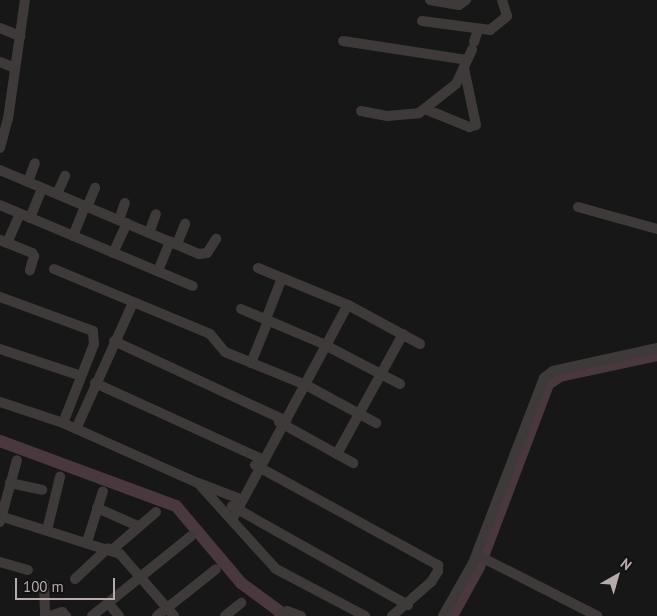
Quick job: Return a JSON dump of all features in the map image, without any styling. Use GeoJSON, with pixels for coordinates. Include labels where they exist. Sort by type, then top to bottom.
{"type":"FeatureCollection","features":[{"type":"Feature","properties":{"kind":"street"},"geometry":{"type":"LineString","coordinates":[[0,148],[10,104],[24,0]]}},
{"type":"Feature","properties":{"kind":"street"},"geometry":{"type":"LineString","coordinates":[[430,0],[459,5],[466,0]]}},
{"type":"Feature","properties":{"kind":"street"},"geometry":{"type":"LineString","coordinates":[[422,20],[478,30],[490,30],[504,20],[508,13],[502,0]]}},
{"type":"Feature","properties":{"kind":"street"},"geometry":{"type":"LineString","coordinates":[[0,28],[20,36]]}},
{"type":"Feature","properties":{"kind":"street"},"geometry":{"type":"LineString","coordinates":[[361,111],[401,117],[425,109],[449,93],[465,64],[478,30]]}},
{"type":"Feature","properties":{"kind":"street"},"geometry":{"type":"LineString","coordinates":[[343,41],[465,64]]}},
{"type":"Feature","properties":{"kind":"street"},"geometry":{"type":"LineString","coordinates":[[0,62],[15,68]]}},
{"type":"Feature","properties":{"kind":"street"},"geometry":{"type":"LineString","coordinates":[[425,109],[469,127],[476,125],[465,64]]}},
{"type":"Feature","properties":{"kind":"street"},"geometry":{"type":"LineString","coordinates":[[0,100],[10,104]]}},
{"type":"Feature","properties":{"kind":"street"},"geometry":{"type":"LineString","coordinates":[[28,182],[35,163]]}},
{"type":"Feature","properties":{"kind":"street"},"geometry":{"type":"LineString","coordinates":[[0,170],[203,254],[210,250],[216,238]]}},
{"type":"Feature","properties":{"kind":"street"},"geometry":{"type":"LineString","coordinates":[[57,194],[65,176]]}},
{"type":"Feature","properties":{"kind":"street"},"geometry":{"type":"LineString","coordinates":[[30,270],[34,256],[32,253],[4,242],[42,188]]}},
{"type":"Feature","properties":{"kind":"street"},"geometry":{"type":"LineString","coordinates":[[74,236],[95,188]]}},
{"type":"Feature","properties":{"kind":"street"},"geometry":{"type":"LineString","coordinates":[[113,252],[123,222],[125,203]]}},
{"type":"Feature","properties":{"kind":"street"},"geometry":{"type":"LineString","coordinates":[[0,205],[193,286]]}},
{"type":"Feature","properties":{"kind":"street"},"geometry":{"type":"LineString","coordinates":[[578,207],[657,229]]}},
{"type":"Feature","properties":{"kind":"street"},"geometry":{"type":"LineString","coordinates":[[149,233],[156,214]]}},
{"type":"Feature","properties":{"kind":"street"},"geometry":{"type":"LineString","coordinates":[[158,271],[185,224]]}},
{"type":"Feature","properties":{"kind":"street"},"geometry":{"type":"LineString","coordinates":[[258,268],[345,304],[420,344]]}},
{"type":"Feature","properties":{"kind":"street"},"geometry":{"type":"LineString","coordinates":[[54,269],[210,334],[219,341],[222,350],[303,384],[376,423]]}},
{"type":"Feature","properties":{"kind":"street"},"geometry":{"type":"LineString","coordinates":[[252,363],[282,278]]}},
{"type":"Feature","properties":{"kind":"street"},"geometry":{"type":"LineString","coordinates":[[0,297],[93,331],[94,344],[63,423]]}},
{"type":"Feature","properties":{"kind":"street"},"geometry":{"type":"LineString","coordinates":[[76,428],[133,302]]}},
{"type":"Feature","properties":{"kind":"street"},"geometry":{"type":"LineString","coordinates":[[233,510],[345,304]]}},
{"type":"Feature","properties":{"kind":"street"},"geometry":{"type":"LineString","coordinates":[[241,309],[324,345],[400,384]]}},
{"type":"Feature","properties":{"kind":"street"},"geometry":{"type":"LineString","coordinates":[[336,454],[403,334]]}},
{"type":"Feature","properties":{"kind":"street"},"geometry":{"type":"LineString","coordinates":[[114,341],[282,421],[352,463]]}},
{"type":"Feature","properties":{"kind":"street"},"geometry":{"type":"LineString","coordinates":[[443,616],[477,555],[544,378],[553,371],[657,348]]}},
{"type":"Feature","properties":{"kind":"street"},"geometry":{"type":"LineString","coordinates":[[0,349],[80,376]]}},
{"type":"Feature","properties":{"kind":"street"},"geometry":{"type":"LineString","coordinates":[[95,383],[260,462],[438,565],[436,576],[408,605],[392,616]]}},
{"type":"Feature","properties":{"kind":"street"},"geometry":{"type":"LineString","coordinates":[[0,402],[76,428],[198,483],[233,510],[408,605]]}},
{"type":"Feature","properties":{"kind":"street"},"geometry":{"type":"LineString","coordinates":[[17,460],[0,518],[110,549],[127,560],[171,612]]}},
{"type":"Feature","properties":{"kind":"street"},"geometry":{"type":"LineString","coordinates":[[47,530],[60,477]]}},
{"type":"Feature","properties":{"kind":"street"},"geometry":{"type":"LineString","coordinates":[[10,483],[42,490]]}},
{"type":"Feature","properties":{"kind":"street"},"geometry":{"type":"LineString","coordinates":[[198,483],[233,510],[276,569],[365,616]]}},
{"type":"Feature","properties":{"kind":"street"},"geometry":{"type":"LineString","coordinates":[[87,542],[103,491]]}},
{"type":"Feature","properties":{"kind":"street"},"geometry":{"type":"LineString","coordinates":[[98,508],[138,526]]}},
{"type":"Feature","properties":{"kind":"street"},"geometry":{"type":"LineString","coordinates":[[75,579],[156,512]]}},
{"type":"Feature","properties":{"kind":"street"},"geometry":{"type":"LineString","coordinates":[[92,616],[191,536]]}},
{"type":"Feature","properties":{"kind":"street"},"geometry":{"type":"LineString","coordinates":[[477,555],[597,616]]}},
{"type":"Feature","properties":{"kind":"street"},"geometry":{"type":"LineString","coordinates":[[0,562],[28,570]]}},
{"type":"Feature","properties":{"kind":"street"},"geometry":{"type":"LineString","coordinates":[[157,616],[171,612],[216,569]]}},
{"type":"Feature","properties":{"kind":"street"},"geometry":{"type":"LineString","coordinates":[[44,584],[45,616]]}},
{"type":"Feature","properties":{"kind":"street"},"geometry":{"type":"LineString","coordinates":[[108,603],[118,616]]}},
{"type":"Feature","properties":{"kind":"street"},"geometry":{"type":"LineString","coordinates":[[225,616],[242,603]]}},
{"type":"Feature","properties":{"kind":"street"},"geometry":{"type":"LineString","coordinates":[[279,616],[287,611],[300,616]]}},
{"type":"Feature","properties":{"kind":"street"},"geometry":{"type":"LineString","coordinates":[[49,616],[62,612],[66,616]]}},
{"type":"Feature","properties":{"kind":"waterway"},"geometry":{"type":"LineString","coordinates":[[452,616],[479,567],[548,384],[560,376],[657,355]]}},
{"type":"Feature","properties":{"kind":"waterway"},"geometry":{"type":"LineString","coordinates":[[0,441],[176,506],[241,583],[286,616]]}}]}
